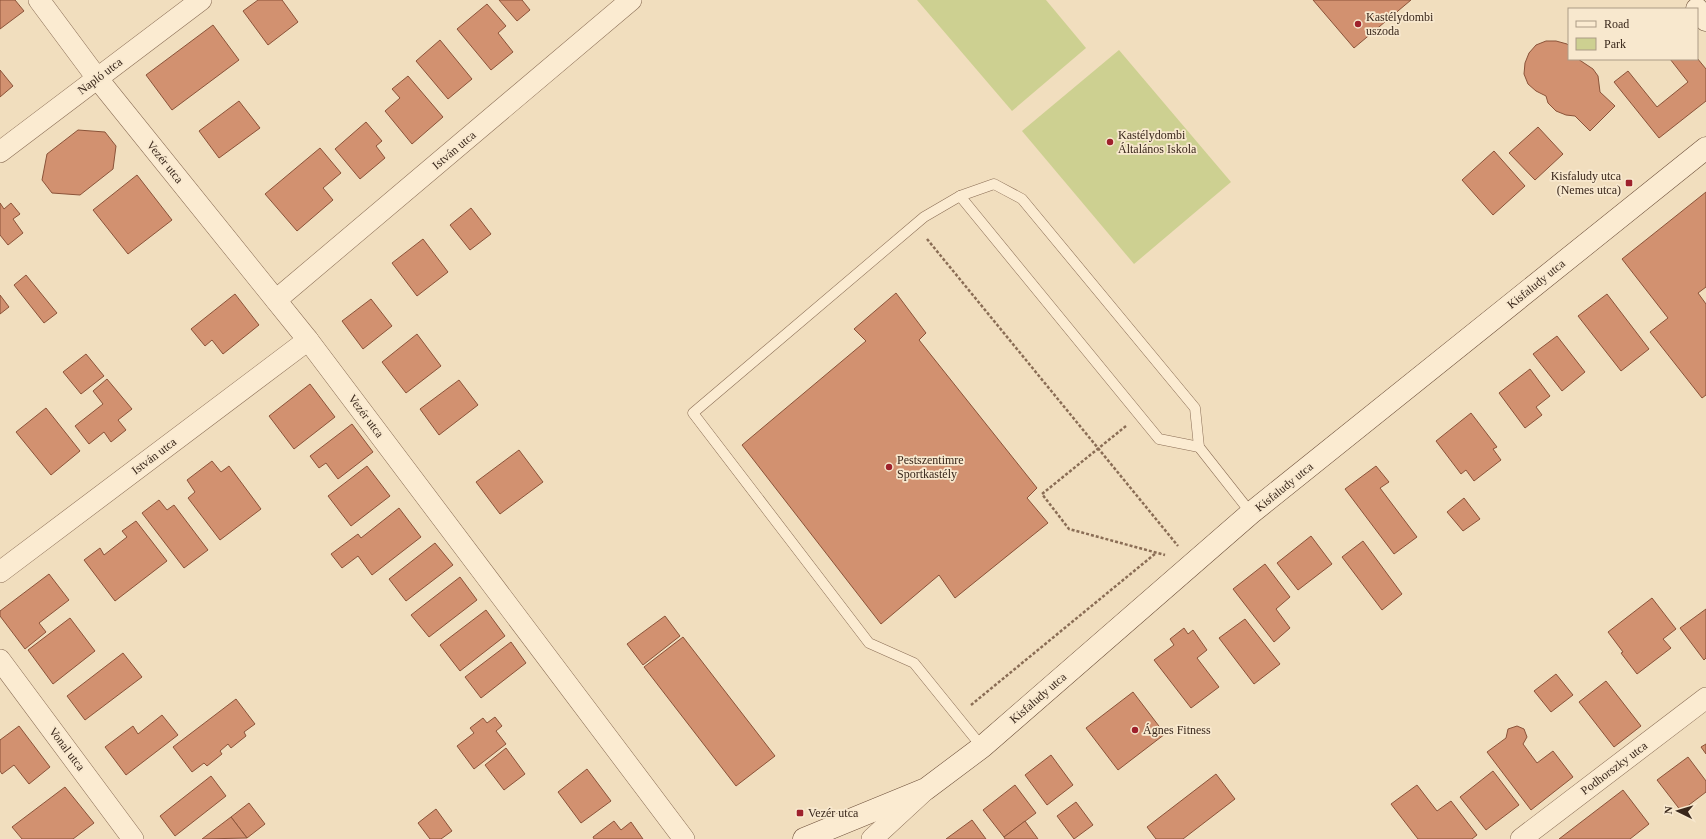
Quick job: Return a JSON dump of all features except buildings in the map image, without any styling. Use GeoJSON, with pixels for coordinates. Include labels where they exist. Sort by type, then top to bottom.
{"type":"FeatureCollection","features":[{"type":"Feature","properties":{"kind":"street","name":"Vezér utca"},"geometry":{"type":"LineString","coordinates":[[39,0],[97,78],[308,340],[684,839]]}},
{"type":"Feature","properties":{"kind":"street","name":"Napló utca"},"geometry":{"type":"LineString","coordinates":[[0,152],[201,0]]}},
{"type":"Feature","properties":{"kind":"street","name":"István utca"},"geometry":{"type":"LineString","coordinates":[[276,300],[631,0]]}},
{"type":"Feature","properties":{"kind":"street"},"geometry":{"type":"LineString","coordinates":[[1690,0],[1696,8]]}},
{"type":"Feature","properties":{"kind":"street"},"geometry":{"type":"LineString","coordinates":[[1698,10],[1706,20]]}},
{"type":"Feature","properties":{"kind":"street","name":"Kisfaludy utca"},"geometry":{"type":"LineString","coordinates":[[872,839],[926,789],[982,747],[1192,563],[1252,513],[1706,148]]}},
{"type":"Feature","properties":{"kind":"street","name":"István utca"},"geometry":{"type":"LineString","coordinates":[[0,572],[308,340]]}},
{"type":"Feature","properties":{"kind":"street","name":"Vonal utca"},"geometry":{"type":"LineString","coordinates":[[0,660],[133,839]]}},
{"type":"Feature","properties":{"kind":"street","name":"Podhorszky utca"},"geometry":{"type":"LineString","coordinates":[[1521,839],[1706,698]]}},
{"type":"Feature","properties":{"kind":"street"},"geometry":{"type":"LineString","coordinates":[[804,839],[926,789]]}},
{"type":"Feature","properties":{"kind":"lane"},"geometry":{"type":"LineString","coordinates":[[982,747],[914,662],[868,643],[693,413],[924,216],[960,196],[994,184],[1022,199],[1195,408],[1199,447],[1252,513]]}},
{"type":"Feature","properties":{"kind":"lane"},"geometry":{"type":"LineString","coordinates":[[960,196],[1159,439],[1199,447]]}},
{"type":"Feature","properties":{"kind":"path"},"geometry":{"type":"LineString","coordinates":[[915,224],[1192,563]]}},
{"type":"Feature","properties":{"kind":"path"},"geometry":{"type":"LineString","coordinates":[[1140,415],[1042,494],[1069,529],[1192,563]]}},
{"type":"Feature","properties":{"kind":"path"},"geometry":{"type":"LineString","coordinates":[[958,716],[1156,553]]}},
{"type":"Feature","properties":{"kind":"green space"},"geometry":{"type":"Polygon","coordinates":[[[917,0],[1046,0],[1086,48],[1012,111],[917,0]]]}},
{"type":"Feature","properties":{"kind":"green space"},"geometry":{"type":"Polygon","coordinates":[[[1119,50],[1231,182],[1134,264],[1022,131],[1119,50]]]}},
{"type":"Feature","properties":{"kind":"place","name":"Kastélydombi uszoda"},"geometry":{"type":"Point","coordinates":[1358,24]}},
{"type":"Feature","properties":{"kind":"place","name":"Kastélydombi Általános Iskola"},"geometry":{"type":"Point","coordinates":[1110,142]}},
{"type":"Feature","properties":{"kind":"place","name":"Kisfaludy utca (Nemes utca)"},"geometry":{"type":"Point","coordinates":[1629,183]}},
{"type":"Feature","properties":{"kind":"place","name":"Pestszentimre Sportkastély"},"geometry":{"type":"Point","coordinates":[889,467]}},
{"type":"Feature","properties":{"kind":"place","name":"Ágnes Fitness"},"geometry":{"type":"Point","coordinates":[1135,730]}},
{"type":"Feature","properties":{"kind":"place","name":"Vezér utca"},"geometry":{"type":"Point","coordinates":[800,813]}}]}
